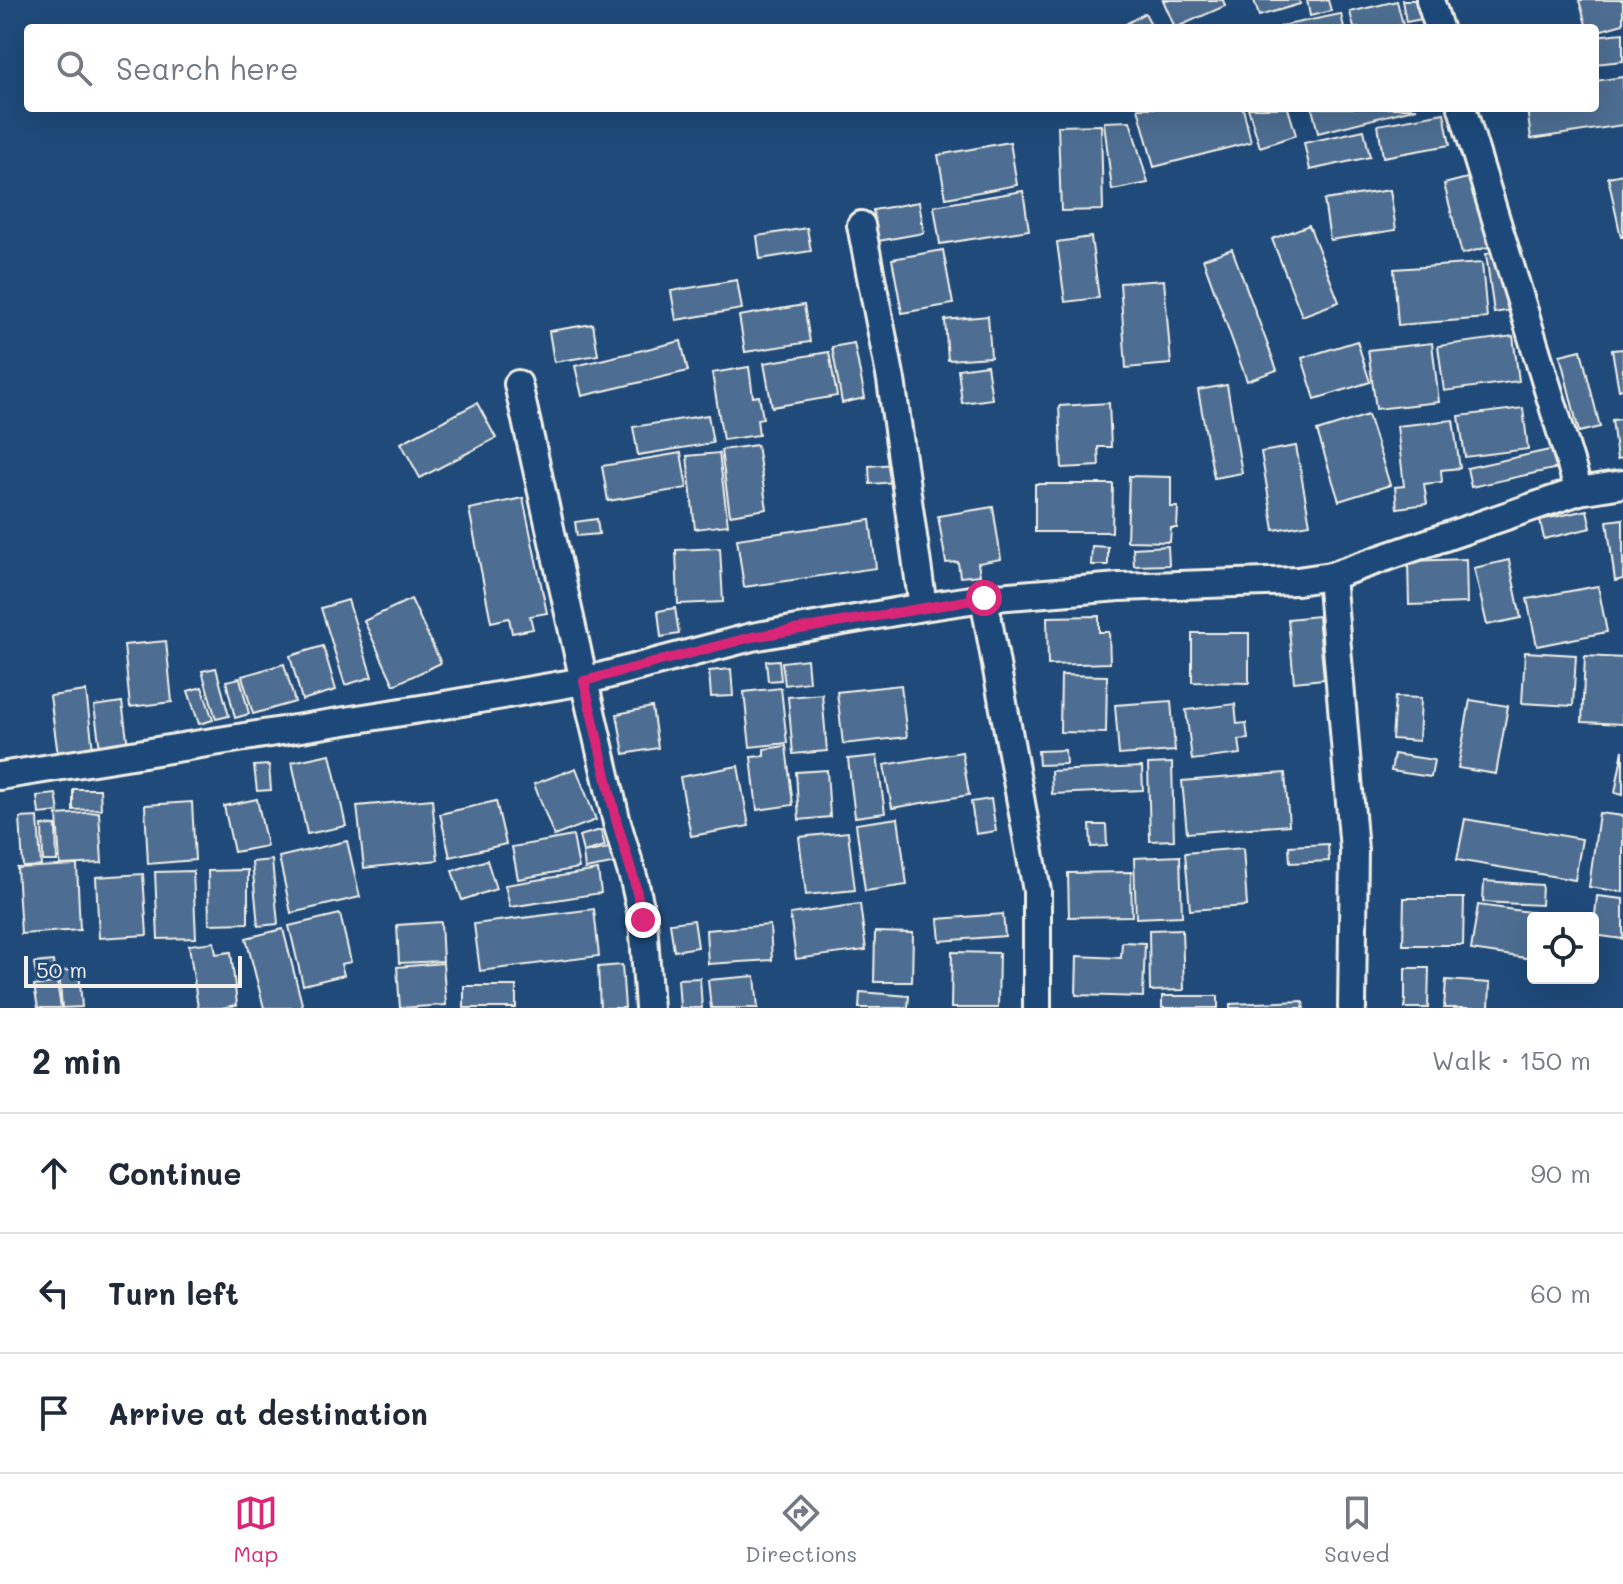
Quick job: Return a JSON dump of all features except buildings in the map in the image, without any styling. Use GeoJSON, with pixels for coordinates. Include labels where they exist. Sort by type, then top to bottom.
{"type":"FeatureCollection","features":[{"type":"Feature","properties":{"kind":"street"},"geometry":{"type":"LineString","coordinates":[[1430,0],[1438,24]]}},
{"type":"Feature","properties":{"kind":"street"},"geometry":{"type":"LineString","coordinates":[[1463,112],[1579,491]]}},
{"type":"Feature","properties":{"kind":"street"},"geometry":{"type":"LineString","coordinates":[[861,225],[891,380],[923,607]]}},
{"type":"Feature","properties":{"kind":"street"},"geometry":{"type":"LineString","coordinates":[[518,384],[617,823],[643,920],[649,1008]]}},
{"type":"Feature","properties":{"kind":"street"},"geometry":{"type":"LineString","coordinates":[[0,776],[584,681],[752,637],[923,607],[984,598],[1119,587],[1297,581],[1331,576],[1579,491],[1623,484]]}},
{"type":"Feature","properties":{"kind":"street"},"geometry":{"type":"LineString","coordinates":[[1331,576],[1354,850],[1352,1008]]}},
{"type":"Feature","properties":{"kind":"street"},"geometry":{"type":"LineString","coordinates":[[984,598],[1037,891],[1037,1008]]}},
{"type":"Feature","properties":{"kind":"route"},"geometry":{"type":"LineString","coordinates":[[643,920],[584,681],[752,637],[984,598]]}}]}
